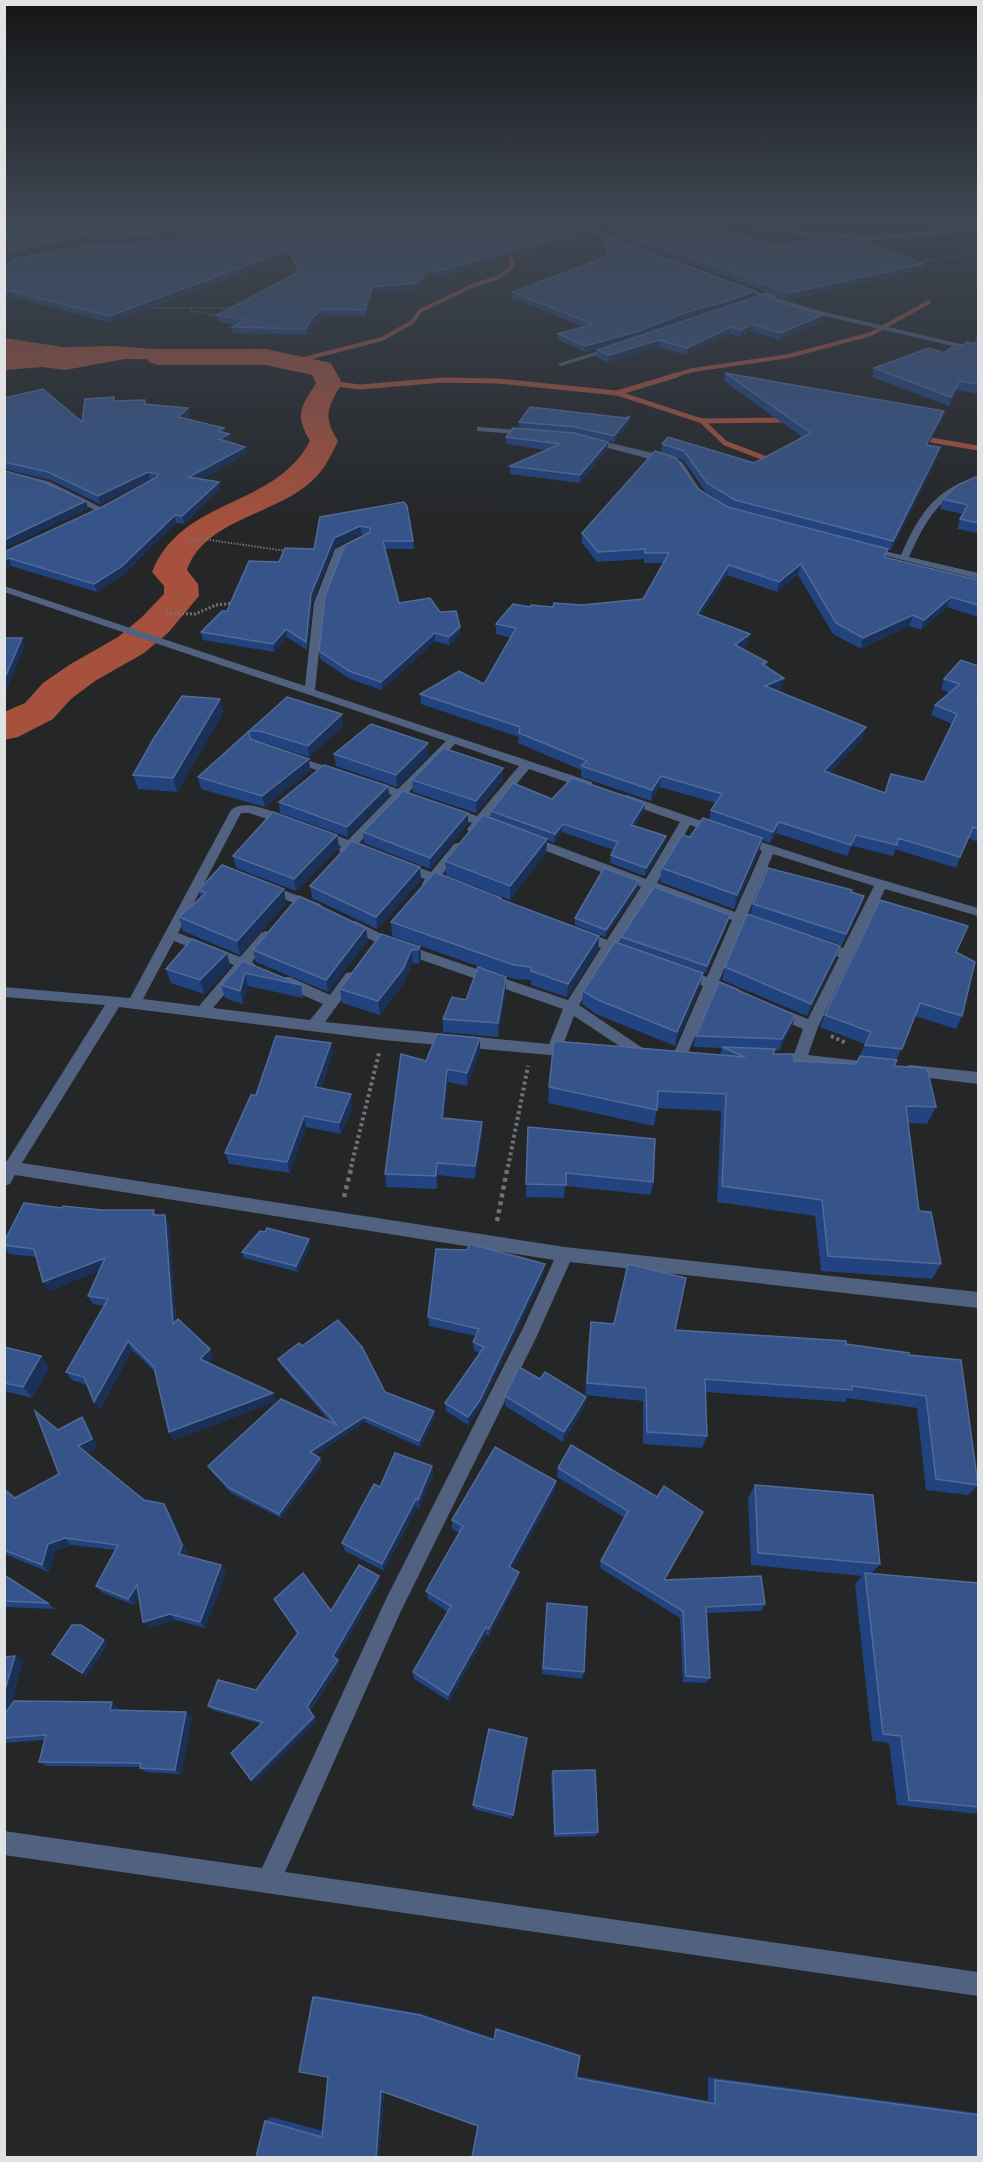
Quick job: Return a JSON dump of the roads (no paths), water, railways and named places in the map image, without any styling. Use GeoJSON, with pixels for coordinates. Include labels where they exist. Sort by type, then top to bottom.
{"type":"FeatureCollection","features":[{"type":"Feature","properties":{"kind":"street"},"geometry":{"type":"LineString","coordinates":[[865,324],[978,350]]}},
{"type":"Feature","properties":{"kind":"street"},"geometry":{"type":"LineString","coordinates":[[561,364],[623,346]]}},
{"type":"Feature","properties":{"kind":"street"},"geometry":{"type":"LineString","coordinates":[[480,429],[541,434]]}},
{"type":"Feature","properties":{"kind":"street"},"geometry":{"type":"LineString","coordinates":[[574,437],[671,460],[679,464],[701,496],[708,501]]}},
{"type":"Feature","properties":{"kind":"street"},"geometry":{"type":"LineString","coordinates":[[4,472],[47,484],[98,512],[111,505]]}},
{"type":"Feature","properties":{"kind":"street"},"geometry":{"type":"LineString","coordinates":[[904,559],[916,531],[938,501],[956,485],[978,480]]}},
{"type":"Feature","properties":{"kind":"street"},"geometry":{"type":"LineString","coordinates":[[310,690],[319,603],[340,549],[365,538]]}},
{"type":"Feature","properties":{"kind":"street"},"geometry":{"type":"LineString","coordinates":[[853,547],[978,576]]}},
{"type":"Feature","properties":{"kind":"street"},"geometry":{"type":"LineString","coordinates":[[7,591],[310,690],[381,720],[454,739],[770,849],[978,912]]}},
{"type":"Feature","properties":{"kind":"street"},"geometry":{"type":"LineString","coordinates":[[335,860],[454,739]]}},
{"type":"Feature","properties":{"kind":"street"},"geometry":{"type":"LineString","coordinates":[[278,753],[479,821],[772,930]]}},
{"type":"Feature","properties":{"kind":"street"},"geometry":{"type":"LineString","coordinates":[[418,896],[527,764]]}},
{"type":"Feature","properties":{"kind":"street"},"geometry":{"type":"LineString","coordinates":[[134,1004],[171,935],[214,867],[237,810],[273,810],[304,828],[466,891]]}},
{"type":"Feature","properties":{"kind":"street"},"geometry":{"type":"LineString","coordinates":[[554,1050],[571,1006],[649,885],[687,820]]}},
{"type":"Feature","properties":{"kind":"street"},"geometry":{"type":"LineString","coordinates":[[680,1055],[770,849]]}},
{"type":"Feature","properties":{"kind":"street"},"geometry":{"type":"LineString","coordinates":[[259,884],[380,938],[571,1006],[644,1054],[607,1052]]}},
{"type":"Feature","properties":{"kind":"street"},"geometry":{"type":"LineString","coordinates":[[799,1059],[811,1027],[845,954],[881,884]]}},
{"type":"Feature","properties":{"kind":"street"},"geometry":{"type":"LineString","coordinates":[[202,1012],[277,923]]}},
{"type":"Feature","properties":{"kind":"street"},"geometry":{"type":"LineString","coordinates":[[570,931],[644,959]]}},
{"type":"Feature","properties":{"kind":"street"},"geometry":{"type":"LineString","coordinates":[[171,935],[332,1002]]}},
{"type":"Feature","properties":{"kind":"street"},"geometry":{"type":"LineString","coordinates":[[804,940],[845,954]]}},
{"type":"Feature","properties":{"kind":"street"},"geometry":{"type":"LineString","coordinates":[[314,1026],[359,965]]}},
{"type":"Feature","properties":{"kind":"street"},"geometry":{"type":"LineString","coordinates":[[666,967],[711,983],[811,1027]]}},
{"type":"Feature","properties":{"kind":"street"},"geometry":{"type":"LineString","coordinates":[[4,992],[115,1001],[383,1035],[586,1051]]}},
{"type":"Feature","properties":{"kind":"street"},"geometry":{"type":"LineString","coordinates":[[115,1001],[6,1171],[339,1218],[565,1254],[978,1300]]}},
{"type":"Feature","properties":{"kind":"street"},"geometry":{"type":"LineString","coordinates":[[763,1058],[799,1059],[875,1067]]}},
{"type":"Feature","properties":{"kind":"street"},"geometry":{"type":"LineString","coordinates":[[896,1070],[978,1078]]}},
{"type":"Feature","properties":{"kind":"street"},"geometry":{"type":"LineString","coordinates":[[269,1880],[393,1606],[530,1332],[565,1254]]}},
{"type":"Feature","properties":{"kind":"street"},"geometry":{"type":"LineString","coordinates":[[4,1843],[978,1984]]}},
{"type":"Feature","properties":{"kind":"waterway"},"geometry":{"type":"LineString","coordinates":[[292,362],[382,339],[409,324]]}},
{"type":"Feature","properties":{"kind":"waterway"},"geometry":{"type":"LineString","coordinates":[[672,376],[693,370],[789,356],[871,334],[889,324]]}},
{"type":"Feature","properties":{"kind":"waterway"},"geometry":{"type":"LineString","coordinates":[[4,728],[39,711],[57,691],[82,673],[131,645],[155,625],[182,596],[181,584],[169,572],[176,555],[191,538],[211,524],[277,492],[297,479],[313,463],[324,441],[313,417],[316,406],[329,383],[322,369],[266,357],[158,357]]}},
{"type":"Feature","properties":{"kind":"waterway"},"geometry":{"type":"LineString","coordinates":[[617,393],[677,375]]}},
{"type":"Feature","properties":{"kind":"waterway"},"geometry":{"type":"LineString","coordinates":[[329,383],[360,387],[443,380],[497,381],[617,393]]}},
{"type":"Feature","properties":{"kind":"waterway"},"geometry":{"type":"LineString","coordinates":[[617,393],[702,421]]}},
{"type":"Feature","properties":{"kind":"waterway"},"geometry":{"type":"LineString","coordinates":[[702,421],[789,420]]}},
{"type":"Feature","properties":{"kind":"waterway"},"geometry":{"type":"LineString","coordinates":[[702,421],[725,443],[767,459]]}},
{"type":"Feature","properties":{"kind":"waterway"},"geometry":{"type":"LineString","coordinates":[[919,438],[978,448]]}}]}
